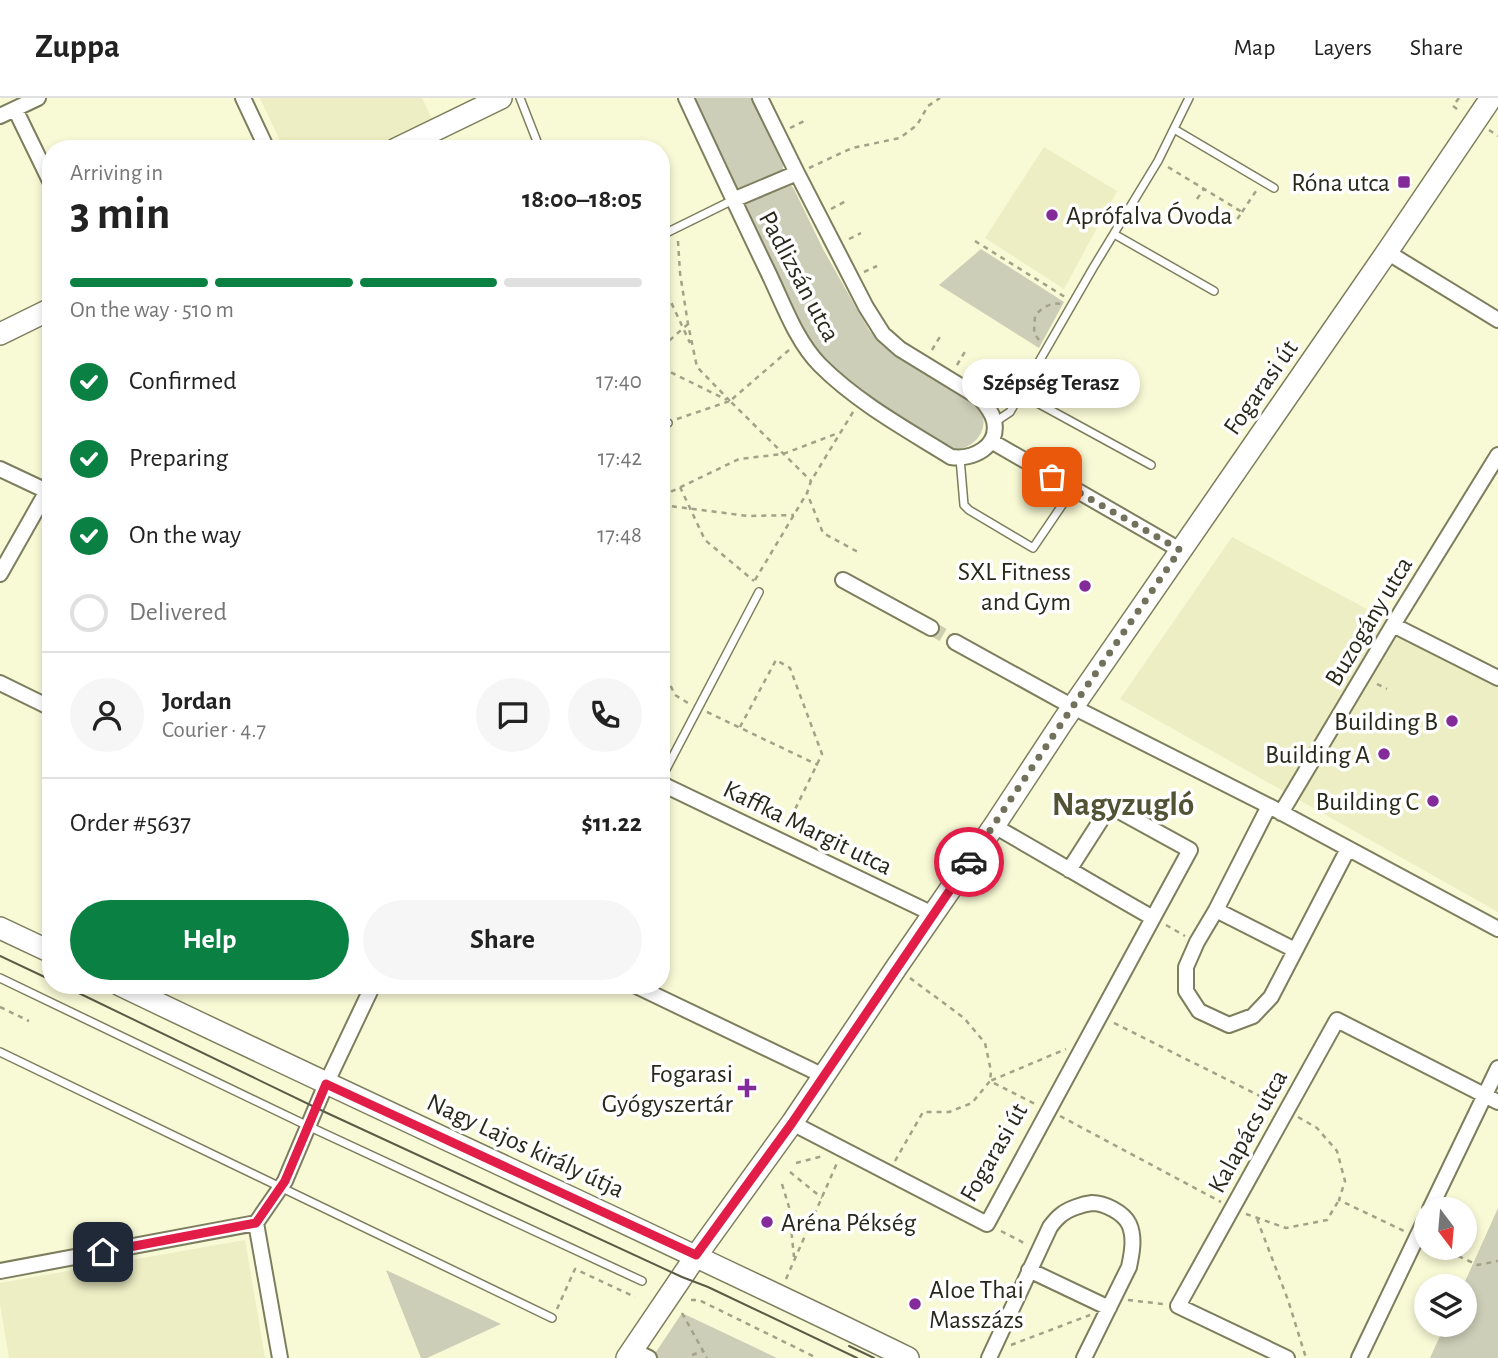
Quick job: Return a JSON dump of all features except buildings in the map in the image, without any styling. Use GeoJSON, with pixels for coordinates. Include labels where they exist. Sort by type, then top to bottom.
{"type":"FeatureCollection","features":[{"type":"Feature","properties":{"kind":"main road"},"geometry":{"type":"LineString","coordinates":[[415,140],[501,98]]}},
{"type":"Feature","properties":{"kind":"main road","name":"Fogarasi út"},"geometry":{"type":"LineString","coordinates":[[636,1355],[696,1255],[792,1123],[1180,550],[1494,99]]}},
{"type":"Feature","properties":{"kind":"main road"},"geometry":{"type":"LineString","coordinates":[[0,334],[42,313]]}},
{"type":"Feature","properties":{"kind":"main road"},"geometry":{"type":"LineString","coordinates":[[0,928],[42,948]]}},
{"type":"Feature","properties":{"kind":"main road","name":"Nagy Lajos király útja"},"geometry":{"type":"LineString","coordinates":[[139,994],[696,1255],[908,1358]]}},
{"type":"Feature","properties":{"kind":"street"},"geometry":{"type":"LineString","coordinates":[[0,116],[38,98]]}},
{"type":"Feature","properties":{"kind":"street"},"geometry":{"type":"LineString","coordinates":[[243,98],[263,140]]}},
{"type":"Feature","properties":{"kind":"street","name":"Padlizsán utca"},"geometry":{"type":"LineString","coordinates":[[686,98],[801,340],[818,364],[861,400],[951,457],[960,458]]}},
{"type":"Feature","properties":{"kind":"street","name":"Padlizsán utca"},"geometry":{"type":"LineString","coordinates":[[760,98],[866,307],[883,334],[900,349],[974,395],[989,408],[995,422]]}},
{"type":"Feature","properties":{"kind":"street"},"geometry":{"type":"LineString","coordinates":[[15,109],[42,164]]}},
{"type":"Feature","properties":{"kind":"street"},"geometry":{"type":"LineString","coordinates":[[733,200],[797,173]]}},
{"type":"Feature","properties":{"kind":"street"},"geometry":{"type":"LineString","coordinates":[[1387,252],[1498,320]]}},
{"type":"Feature","properties":{"kind":"street"},"geometry":{"type":"LineString","coordinates":[[960,458],[974,456],[984,449],[994,434],[995,422]]}},
{"type":"Feature","properties":{"kind":"street"},"geometry":{"type":"LineString","coordinates":[[991,441],[1180,550]]}},
{"type":"Feature","properties":{"kind":"street","name":"Buzogány utca"},"geometry":{"type":"LineString","coordinates":[[1216,909],[1275,810],[1362,677],[1498,455]]}},
{"type":"Feature","properties":{"kind":"street"},"geometry":{"type":"LineString","coordinates":[[0,469],[42,489]]}},
{"type":"Feature","properties":{"kind":"street"},"geometry":{"type":"LineString","coordinates":[[0,573],[42,504]]}},
{"type":"Feature","properties":{"kind":"street"},"geometry":{"type":"LineString","coordinates":[[843,580],[930,628]]}},
{"type":"Feature","properties":{"kind":"street"},"geometry":{"type":"LineString","coordinates":[[1392,625],[1498,678]]}},
{"type":"Feature","properties":{"kind":"street"},"geometry":{"type":"LineString","coordinates":[[960,645],[1498,929]]}},
{"type":"Feature","properties":{"kind":"street"},"geometry":{"type":"LineString","coordinates":[[1362,677],[1382,687]]}},
{"type":"Feature","properties":{"kind":"street"},"geometry":{"type":"LineString","coordinates":[[0,683],[42,704]]}},
{"type":"Feature","properties":{"kind":"street","name":"Kaffka Margit utca"},"geometry":{"type":"LineString","coordinates":[[670,788],[933,914]]}},
{"type":"Feature","properties":{"kind":"street","name":"Fogarasi út"},"geometry":{"type":"LineString","coordinates":[[792,1123],[987,1224],[1190,850],[1111,806],[1069,870]]}},
{"type":"Feature","properties":{"kind":"street"},"geometry":{"type":"LineString","coordinates":[[994,826],[1153,918]]}},
{"type":"Feature","properties":{"kind":"street"},"geometry":{"type":"LineString","coordinates":[[1295,950],[1216,909],[1186,967],[1186,991],[1199,1011],[1229,1025],[1253,1016],[1271,998],[1348,849]]}},
{"type":"Feature","properties":{"kind":"street"},"geometry":{"type":"LineString","coordinates":[[280,1358],[256,1223],[285,1181],[326,1084],[369,994]]}},
{"type":"Feature","properties":{"kind":"street"},"geometry":{"type":"LineString","coordinates":[[653,994],[824,1076]]}},
{"type":"Feature","properties":{"kind":"street","name":"Kalapács utca"},"geometry":{"type":"LineString","coordinates":[[1178,1306],[1337,1020],[1492,1098]]}},
{"type":"Feature","properties":{"kind":"street"},"geometry":{"type":"LineString","coordinates":[[1437,1197],[1492,1098],[1498,1068]]}},
{"type":"Feature","properties":{"kind":"street"},"geometry":{"type":"LineString","coordinates":[[990,1355],[1050,1227],[1060,1215],[1093,1203],[1113,1209],[1128,1222],[1132,1237],[1132,1254],[1129,1267],[1084,1358]]}},
{"type":"Feature","properties":{"kind":"street"},"geometry":{"type":"LineString","coordinates":[[0,1271],[256,1223]]}},
{"type":"Feature","properties":{"kind":"street"},"geometry":{"type":"LineString","coordinates":[[1359,1358],[1414,1243]]}},
{"type":"Feature","properties":{"kind":"street"},"geometry":{"type":"LineString","coordinates":[[1029,1270],[1109,1308]]}},
{"type":"Feature","properties":{"kind":"street"},"geometry":{"type":"LineString","coordinates":[[1178,1306],[1287,1358]]}},
{"type":"Feature","properties":{"kind":"lane"},"geometry":{"type":"LineString","coordinates":[[520,98],[536,140]]}},
{"type":"Feature","properties":{"kind":"lane"},"geometry":{"type":"LineString","coordinates":[[995,422],[1010,412],[1048,349],[1158,161],[1189,98]]}},
{"type":"Feature","properties":{"kind":"lane"},"geometry":{"type":"LineString","coordinates":[[1174,129],[1274,188]]}},
{"type":"Feature","properties":{"kind":"lane"},"geometry":{"type":"LineString","coordinates":[[670,231],[733,200]]}},
{"type":"Feature","properties":{"kind":"lane"},"geometry":{"type":"LineString","coordinates":[[1114,234],[1214,292]]}},
{"type":"Feature","properties":{"kind":"lane"},"geometry":{"type":"LineString","coordinates":[[1021,394],[1151,465]]}},
{"type":"Feature","properties":{"kind":"lane"},"geometry":{"type":"LineString","coordinates":[[960,458],[964,505],[968,510],[1033,548],[1073,489]]}},
{"type":"Feature","properties":{"kind":"lane"},"geometry":{"type":"LineString","coordinates":[[670,762],[759,592]]}},
{"type":"Feature","properties":{"kind":"lane"},"geometry":{"type":"LineString","coordinates":[[0,978],[308,1126],[642,1281]]}},
{"type":"Feature","properties":{"kind":"lane"},"geometry":{"type":"LineString","coordinates":[[0,1052],[552,1318]]}},
{"type":"Feature","properties":{"kind":"path"},"geometry":{"type":"LineString","coordinates":[[797,173],[852,148],[900,138],[917,125],[928,106],[940,98]]}},
{"type":"Feature","properties":{"kind":"path"},"geometry":{"type":"LineString","coordinates":[[1452,106],[1459,98]]}},
{"type":"Feature","properties":{"kind":"path"},"geometry":{"type":"LineString","coordinates":[[1158,161],[1242,212]]}},
{"type":"Feature","properties":{"kind":"path"},"geometry":{"type":"LineString","coordinates":[[1236,221],[1263,182]]}},
{"type":"Feature","properties":{"kind":"path"},"geometry":{"type":"LineString","coordinates":[[1198,199],[1204,189]]}},
{"type":"Feature","properties":{"kind":"path"},"geometry":{"type":"LineString","coordinates":[[677,228],[680,273],[697,368],[811,481]]}},
{"type":"Feature","properties":{"kind":"path"},"geometry":{"type":"LineString","coordinates":[[975,242],[1072,305]]}},
{"type":"Feature","properties":{"kind":"path"},"geometry":{"type":"LineString","coordinates":[[670,300],[693,349]]}},
{"type":"Feature","properties":{"kind":"path"},"geometry":{"type":"LineString","coordinates":[[1048,349],[1034,332],[1035,316],[1040,310],[1057,303],[1072,305]]}},
{"type":"Feature","properties":{"kind":"path"},"geometry":{"type":"LineString","coordinates":[[670,340],[688,324]]}},
{"type":"Feature","properties":{"kind":"path"},"geometry":{"type":"LineString","coordinates":[[924,364],[942,335]]}},
{"type":"Feature","properties":{"kind":"path"},"geometry":{"type":"LineString","coordinates":[[670,422],[730,401],[801,340]]}},
{"type":"Feature","properties":{"kind":"path"},"geometry":{"type":"LineString","coordinates":[[949,379],[966,350]]}},
{"type":"Feature","properties":{"kind":"path"},"geometry":{"type":"LineString","coordinates":[[974,395],[993,366]]}},
{"type":"Feature","properties":{"kind":"path"},"geometry":{"type":"LineString","coordinates":[[670,372],[730,401]]}},
{"type":"Feature","properties":{"kind":"path"},"geometry":{"type":"LineString","coordinates":[[680,487],[705,540],[754,581],[861,400]]}},
{"type":"Feature","properties":{"kind":"path"},"geometry":{"type":"LineString","coordinates":[[670,492],[739,459],[783,454],[841,432]]}},
{"type":"Feature","properties":{"kind":"path"},"geometry":{"type":"LineString","coordinates":[[807,493],[823,533],[858,552]]}},
{"type":"Feature","properties":{"kind":"path"},"geometry":{"type":"LineString","coordinates":[[670,506],[748,516],[794,515]]}},
{"type":"Feature","properties":{"kind":"path"},"geometry":{"type":"LineString","coordinates":[[740,727],[776,660],[790,668],[822,754],[780,841]]}},
{"type":"Feature","properties":{"kind":"path"},"geometry":{"type":"LineString","coordinates":[[670,685],[675,695],[698,708],[817,765]]}},
{"type":"Feature","properties":{"kind":"path"},"geometry":{"type":"LineString","coordinates":[[1153,918],[1197,942]]}},
{"type":"Feature","properties":{"kind":"path"},"geometry":{"type":"LineString","coordinates":[[896,968],[964,1018],[985,1043],[991,1071],[990,1081]]}},
{"type":"Feature","properties":{"kind":"path"},"geometry":{"type":"LineString","coordinates":[[0,1007],[29,1021]]}},
{"type":"Feature","properties":{"kind":"path"},"geometry":{"type":"LineString","coordinates":[[888,1173],[923,1112],[949,1112],[972,1103],[990,1081],[1087,1039]]}},
{"type":"Feature","properties":{"kind":"path"},"geometry":{"type":"LineString","coordinates":[[990,1081],[1232,1208],[1286,1228],[1327,1220],[1339,1200]]}},
{"type":"Feature","properties":{"kind":"path"},"geometry":{"type":"LineString","coordinates":[[796,1163],[843,1150]]}},
{"type":"Feature","properties":{"kind":"path"},"geometry":{"type":"LineString","coordinates":[[779,1295],[837,1164]]}},
{"type":"Feature","properties":{"kind":"path"},"geometry":{"type":"LineString","coordinates":[[790,1172],[822,1198]]}},
{"type":"Feature","properties":{"kind":"path"},"geometry":{"type":"LineString","coordinates":[[782,1184],[789,1208],[794,1261]]}},
{"type":"Feature","properties":{"kind":"path"},"geometry":{"type":"LineString","coordinates":[[1257,1218],[1306,1358]]}},
{"type":"Feature","properties":{"kind":"path"},"geometry":{"type":"LineString","coordinates":[[987,1224],[1038,1251]]}},
{"type":"Feature","properties":{"kind":"path"},"geometry":{"type":"LineString","coordinates":[[1467,1260],[1478,1265],[1498,1261]]}},
{"type":"Feature","properties":{"kind":"path"},"geometry":{"type":"LineString","coordinates":[[552,1318],[575,1269],[635,1297]]}},
{"type":"Feature","properties":{"kind":"path"},"geometry":{"type":"LineString","coordinates":[[691,1300],[699,1300],[817,1358]]}},
{"type":"Feature","properties":{"kind":"path"},"geometry":{"type":"LineString","coordinates":[[990,1355],[1128,1300],[1178,1306]]}},
{"type":"Feature","properties":{"kind":"path"},"geometry":{"type":"LineString","coordinates":[[682,1313],[706,1358]]}},
{"type":"Feature","properties":{"kind":"path"},"geometry":{"type":"LineString","coordinates":[[692,1355],[703,1351]]}},
{"type":"Feature","properties":{"kind":"shaded area"},"geometry":{"type":"Polygon","coordinates":[[[260,98],[422,98],[432,119],[390,140],[280,140],[260,98]]]}},
{"type":"Feature","properties":{"kind":"shaded area"},"geometry":{"type":"Polygon","coordinates":[[[689,98],[752,98],[783,165],[783,171],[737,191],[689,98]]]}},
{"type":"Feature","properties":{"kind":"shaded area","name":"Aprófalva Óvoda"},"geometry":{"type":"Polygon","coordinates":[[[1044,147],[1117,191],[1064,289],[985,238],[1044,147]]]}},
{"type":"Feature","properties":{"kind":"shaded area"},"geometry":{"type":"Polygon","coordinates":[[[781,184],[791,185],[794,189],[823,249],[869,330],[882,345],[973,400],[980,408],[983,416],[981,432],[970,445],[952,450],[860,397],[808,342],[743,208],[744,202],[781,184]]]}},
{"type":"Feature","properties":{"kind":"shaded area"},"geometry":{"type":"Polygon","coordinates":[[[981,249],[1064,302],[1039,348],[939,285],[981,249]]]}},
{"type":"Feature","properties":{"kind":"shaded area"},"geometry":{"type":"Polygon","coordinates":[[[1232,537],[1498,679],[1498,912],[1120,699],[1232,537]]]}},
{"type":"Feature","properties":{"kind":"shaded area"},"geometry":{"type":"Polygon","coordinates":[[[1498,1208],[1498,1358],[1430,1358],[1440,1337],[1477,1337],[1477,1274],[1468,1274],[1477,1260],[1498,1208]]]}},
{"type":"Feature","properties":{"kind":"shaded area"},"geometry":{"type":"Polygon","coordinates":[[[245,1240],[265,1358],[9,1358],[0,1304],[0,1283],[245,1240]]]}},
{"type":"Feature","properties":{"kind":"shaded area"},"geometry":{"type":"Polygon","coordinates":[[[386,1270],[501,1324],[427,1358],[421,1358],[386,1270]]]}},
{"type":"Feature","properties":{"kind":"shaded area"},"geometry":{"type":"Polygon","coordinates":[[[682,1313],[777,1358],[652,1358],[682,1313]]]}},
{"type":"Feature","properties":{"kind":"tunnel"},"geometry":{"type":"LineString","coordinates":[[931,628],[955,642]]}},
{"type":"Feature","properties":{"kind":"tram line"},"geometry":{"type":"LineString","coordinates":[[0,956],[42,976]]}},
{"type":"Feature","properties":{"kind":"tram line"},"geometry":{"type":"LineString","coordinates":[[81,994],[327,1113],[857,1358]]}},
{"type":"Feature","properties":{"kind":"tram line"},"geometry":{"type":"LineString","coordinates":[[849,1346],[874,1358]]}},
{"type":"Feature","properties":{"kind":"way so far"},"geometry":{"type":"LineString","coordinates":[[969,862],[1180,550],[1052,477]]}},
{"type":"Feature","properties":{"kind":"place","name":"Róna utca"},"geometry":{"type":"Point","coordinates":[1404,182]}},
{"type":"Feature","properties":{"kind":"place","name":"Aprófalva Óvoda"},"geometry":{"type":"Point","coordinates":[1052,215]}},
{"type":"Feature","properties":{"kind":"place","name":"Szépség Terasz"},"geometry":{"type":"Point","coordinates":[1052,477]}},
{"type":"Feature","properties":{"kind":"place","name":"SXL Fitness and Gym"},"geometry":{"type":"Point","coordinates":[1085,586]}},
{"type":"Feature","properties":{"kind":"place","name":"Building B"},"geometry":{"type":"Point","coordinates":[1452,721]}},
{"type":"Feature","properties":{"kind":"place","name":"Building A"},"geometry":{"type":"Point","coordinates":[1384,754]}},
{"type":"Feature","properties":{"kind":"place","name":"Building C"},"geometry":{"type":"Point","coordinates":[1433,801]}},
{"type":"Feature","properties":{"kind":"place","name":"Fogarasi Gyógyszertár"},"geometry":{"type":"Point","coordinates":[747,1088]}},
{"type":"Feature","properties":{"kind":"place","name":"Aréna Pékség"},"geometry":{"type":"Point","coordinates":[767,1222]}},
{"type":"Feature","properties":{"kind":"place","name":"Aloe Thai Masszázs"},"geometry":{"type":"Point","coordinates":[915,1304]}},
{"type":"Feature","properties":{"kind":"district","name":"Nagyzugló"},"geometry":{"type":"Point","coordinates":[1123,803]}},
{"type":"Feature","properties":{"kind":"route"},"geometry":{"type":"LineString","coordinates":[[103,1252],[256,1223],[285,1181],[326,1084],[696,1255],[792,1123],[969,862]]}}]}
